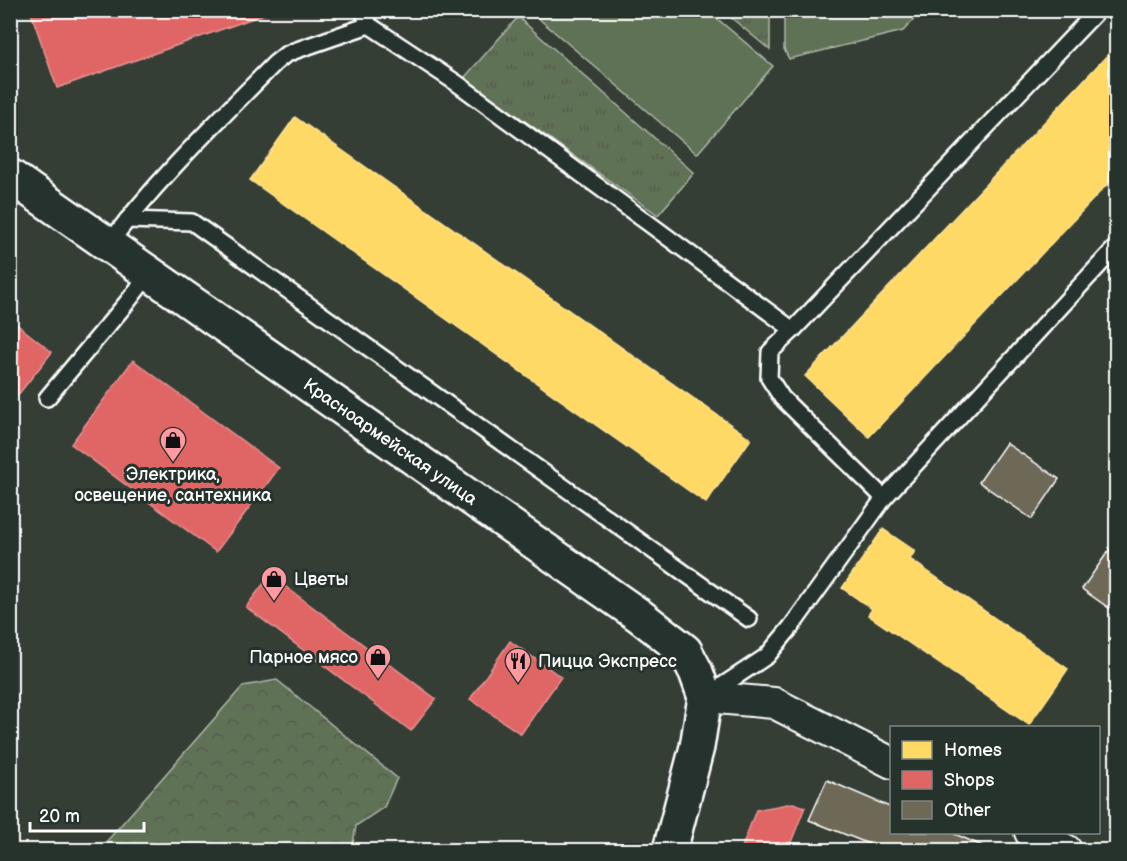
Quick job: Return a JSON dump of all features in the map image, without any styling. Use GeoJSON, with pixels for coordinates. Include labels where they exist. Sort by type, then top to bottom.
{"type":"FeatureCollection","features":[{"type":"Feature","properties":{"kind":"street","name":"Красноармейская улица"},"geometry":{"type":"LineString","coordinates":[[10,176],[117,232],[149,274],[640,616],[685,651],[705,697],[697,747],[670,850]]}},
{"type":"Feature","properties":{"kind":"street"},"geometry":{"type":"LineString","coordinates":[[705,697],[774,703],[890,762]]}},
{"type":"Feature","properties":{"kind":"street"},"geometry":{"type":"LineString","coordinates":[[1033,834],[1066,850]]}},
{"type":"Feature","properties":{"kind":"lane"},"geometry":{"type":"LineString","coordinates":[[884,498],[782,398],[769,378],[770,352],[1098,10]]}},
{"type":"Feature","properties":{"kind":"lane"},"geometry":{"type":"LineString","coordinates":[[117,232],[159,182],[275,63],[285,55],[366,18],[793,330]]}},
{"type":"Feature","properties":{"kind":"lane"},"geometry":{"type":"LineString","coordinates":[[117,232],[192,222],[749,620]]}},
{"type":"Feature","properties":{"kind":"lane"},"geometry":{"type":"LineString","coordinates":[[705,697],[767,656],[791,627],[884,498],[1116,247]]}},
{"type":"Feature","properties":{"kind":"lane"},"geometry":{"type":"LineString","coordinates":[[47,398],[149,274]]}},
{"type":"Feature","properties":{"kind":"green space"},"geometry":{"type":"Polygon","coordinates":[[[784,10],[922,11],[903,31],[789,59],[784,49],[784,10]]]}},
{"type":"Feature","properties":{"kind":"green space"},"geometry":{"type":"Polygon","coordinates":[[[532,11],[708,11],[773,66],[697,154],[532,11]]]}},
{"type":"Feature","properties":{"kind":"green space"},"geometry":{"type":"Polygon","coordinates":[[[723,11],[770,11],[770,50],[723,11]]]}},
{"type":"Feature","properties":{"kind":"green space"},"geometry":{"type":"Polygon","coordinates":[[[518,17],[694,173],[658,215],[464,78],[518,17]]]}},
{"type":"Feature","properties":{"kind":"green space"},"geometry":{"type":"Polygon","coordinates":[[[277,680],[397,778],[384,807],[356,826],[352,850],[99,850],[243,686],[277,680]]]}},
{"type":"Feature","properties":{"kind":"building: Homes"},"geometry":{"type":"Polygon","coordinates":[[[1116,46],[1116,175],[869,437],[805,376],[1116,46]]]}},
{"type":"Feature","properties":{"kind":"building: Homes"},"geometry":{"type":"Polygon","coordinates":[[[295,117],[751,439],[706,503],[250,180],[295,117]]]}},
{"type":"Feature","properties":{"kind":"building: Homes"},"geometry":{"type":"Polygon","coordinates":[[[883,529],[915,551],[910,559],[1068,669],[1029,725],[868,615],[872,609],[842,588],[883,529]]]}},
{"type":"Feature","properties":{"kind":"building: Shops"},"geometry":{"type":"Polygon","coordinates":[[[30,10],[276,10],[57,88],[30,10]]]}},
{"type":"Feature","properties":{"kind":"building: Shops"},"geometry":{"type":"Polygon","coordinates":[[[10,319],[52,352],[10,405],[10,319]]]}},
{"type":"Feature","properties":{"kind":"building: Shops"},"geometry":{"type":"Polygon","coordinates":[[[133,360],[279,468],[216,552],[71,444],[133,360]]]}},
{"type":"Feature","properties":{"kind":"building: Shops"},"geometry":{"type":"Polygon","coordinates":[[[270,575],[436,699],[411,731],[246,607],[270,575]]]}},
{"type":"Feature","properties":{"kind":"building: Shops","name":"Пицца Экспресс"},"geometry":{"type":"Polygon","coordinates":[[[510,641],[561,677],[521,734],[470,699],[510,641]]]}},
{"type":"Feature","properties":{"kind":"building: Shops"},"geometry":{"type":"Polygon","coordinates":[[[793,803],[805,807],[788,850],[741,850],[756,810],[793,803]]]}},
{"type":"Feature","properties":{"kind":"building: Other"},"geometry":{"type":"Polygon","coordinates":[[[1006,443],[1059,479],[1032,519],[979,482],[1006,443]]]}},
{"type":"Feature","properties":{"kind":"building: Other"},"geometry":{"type":"Polygon","coordinates":[[[1116,540],[1116,613],[1082,589],[1116,540]]]}},
{"type":"Feature","properties":{"kind":"building: Other"},"geometry":{"type":"Polygon","coordinates":[[[827,780],[890,807],[890,834],[955,834],[992,850],[884,850],[809,820],[827,780]]]}},
{"type":"Feature","properties":{"kind":"place","name":"Электрика, освещение, сантехника"},"geometry":{"type":"Point","coordinates":[173,463]}},
{"type":"Feature","properties":{"kind":"place","name":"Цветы"},"geometry":{"type":"Point","coordinates":[274,602]}},
{"type":"Feature","properties":{"kind":"place","name":"Парное мясо"},"geometry":{"type":"Point","coordinates":[378,680]}},
{"type":"Feature","properties":{"kind":"place","name":"Пицца Экспресс"},"geometry":{"type":"Point","coordinates":[518,684]}}]}
